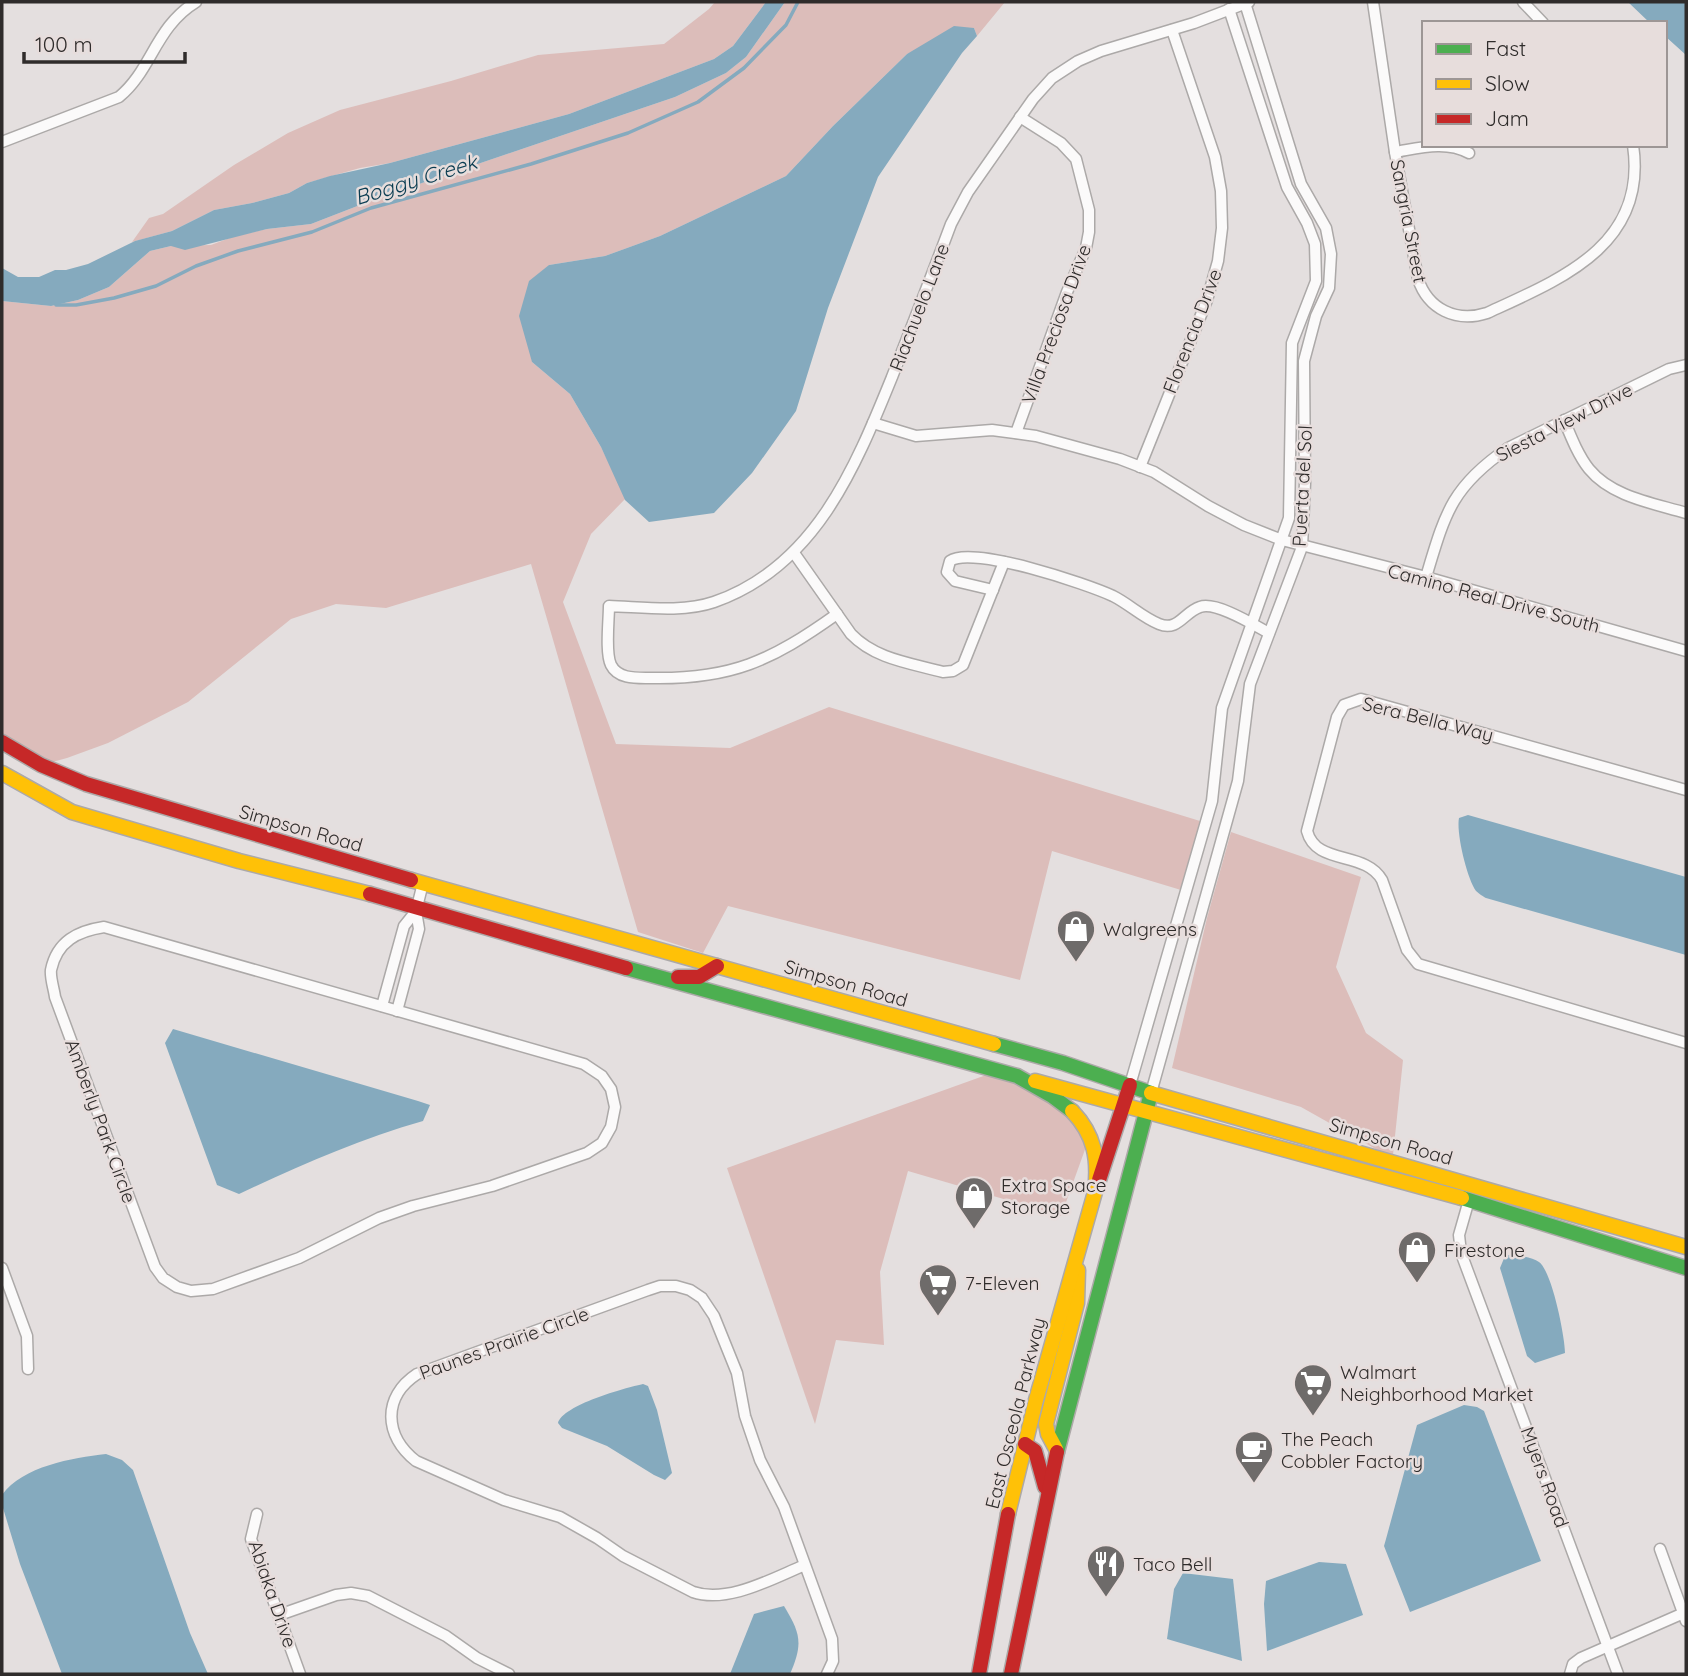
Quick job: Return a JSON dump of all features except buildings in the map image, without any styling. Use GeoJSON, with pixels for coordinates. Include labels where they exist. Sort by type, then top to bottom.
{"type":"FeatureCollection","features":[{"type":"Feature","properties":{"kind":"main road","name":"Simpson Road"},"geometry":{"type":"LineString","coordinates":[[2,742],[41,765],[86,784],[717,967],[1063,1063],[1151,1093],[1686,1247]]}},
{"type":"Feature","properties":{"kind":"main road","name":"Simpson Road"},"geometry":{"type":"LineString","coordinates":[[2,772],[72,812],[239,861],[616,963],[683,985],[1469,1200],[1686,1268]]}},
{"type":"Feature","properties":{"kind":"main road"},"geometry":{"type":"LineString","coordinates":[[616,963],[642,966],[686,979],[705,977],[717,967]]}},
{"type":"Feature","properties":{"kind":"main road"},"geometry":{"type":"LineString","coordinates":[[1017,1076],[1060,1100],[1087,1129],[1094,1147],[1096,1174],[1093,1197]]}},
{"type":"Feature","properties":{"kind":"main road","name":"East Osceola Parkway"},"geometry":{"type":"LineString","coordinates":[[979,1674],[993,1586],[1025,1444],[1093,1197],[1130,1085]]}},
{"type":"Feature","properties":{"kind":"main road"},"geometry":{"type":"LineString","coordinates":[[1011,1674],[1056,1448],[1151,1093]]}},
{"type":"Feature","properties":{"kind":"main road"},"geometry":{"type":"LineString","coordinates":[[1413,1185],[1430,1182],[1440,1175]]}},
{"type":"Feature","properties":{"kind":"main road"},"geometry":{"type":"LineString","coordinates":[[1469,1200],[1483,1194],[1500,1193]]}},
{"type":"Feature","properties":{"kind":"main road"},"geometry":{"type":"LineString","coordinates":[[1056,1448],[1046,1424],[1077,1303],[1078,1250]]}},
{"type":"Feature","properties":{"kind":"main road"},"geometry":{"type":"LineString","coordinates":[[1025,1444],[1035,1451],[1046,1491]]}},
{"type":"Feature","properties":{"kind":"street"},"geometry":{"type":"LineString","coordinates":[[2,142],[119,97],[133,85],[166,28],[196,2]]}},
{"type":"Feature","properties":{"kind":"street","name":"Riachuelo Lane"},"geometry":{"type":"LineString","coordinates":[[837,614],[799,641],[765,658],[706,677],[629,677],[619,674],[611,666],[609,606],[684,608],[712,603],[740,592],[774,571],[794,553],[840,491],[861,454],[951,224],[968,192],[1033,99],[1052,78],[1078,61],[1101,51],[1172,30],[1247,2]]}},
{"type":"Feature","properties":{"kind":"street","name":"Puerta del Sol"},"geometry":{"type":"LineString","coordinates":[[1151,1093],[1221,848],[1240,768],[1250,684],[1302,547],[1306,483],[1304,361],[1317,316],[1329,288],[1331,254],[1326,228],[1301,184],[1247,2]]}},
{"type":"Feature","properties":{"kind":"street","name":"Sangria Street"},"geometry":{"type":"LineString","coordinates":[[1373,2],[1395,152],[1420,286],[1427,298],[1438,308],[1452,315],[1467,317],[1486,313],[1566,274],[1601,249],[1619,224],[1630,201],[1635,168],[1633,147]]}},
{"type":"Feature","properties":{"kind":"street"},"geometry":{"type":"LineString","coordinates":[[1522,2],[1541,21]]}},
{"type":"Feature","properties":{"kind":"street","name":"Puerta del Sol"},"geometry":{"type":"LineString","coordinates":[[1130,1085],[1212,801],[1222,708],[1289,517],[1292,343],[1316,281],[1315,244],[1287,187],[1229,9]]}},
{"type":"Feature","properties":{"kind":"street","name":"Florencia Drive"},"geometry":{"type":"LineString","coordinates":[[1140,467],[1207,300],[1218,261],[1222,228],[1221,191],[1215,157],[1172,30]]}},
{"type":"Feature","properties":{"kind":"street","name":"Villa Preciosa Drive"},"geometry":{"type":"LineString","coordinates":[[1016,433],[1066,292],[1086,248],[1089,232],[1089,210],[1076,159],[1061,144],[1020,117]]}},
{"type":"Feature","properties":{"kind":"street"},"geometry":{"type":"LineString","coordinates":[[1395,152],[1431,147]]}},
{"type":"Feature","properties":{"kind":"street"},"geometry":{"type":"LineString","coordinates":[[1456,147],[1469,153]]}},
{"type":"Feature","properties":{"kind":"street","name":"Siesta View Drive"},"geometry":{"type":"LineString","coordinates":[[1426,577],[1444,517],[1462,487],[1484,464],[1508,447],[1669,369],[1686,365]]}},
{"type":"Feature","properties":{"kind":"street"},"geometry":{"type":"LineString","coordinates":[[1564,420],[1580,455],[1590,470],[1604,483],[1628,496],[1686,513]]}},
{"type":"Feature","properties":{"kind":"street","name":"Camino Real Drive South"},"geometry":{"type":"LineString","coordinates":[[873,423],[916,436],[992,430],[1016,433],[1120,459],[1154,472],[1232,519],[1302,547],[1426,577],[1686,651]]}},
{"type":"Feature","properties":{"kind":"street"},"geometry":{"type":"LineString","coordinates":[[794,553],[862,646],[876,653],[943,672],[953,671],[963,665],[1004,562]]}},
{"type":"Feature","properties":{"kind":"street"},"geometry":{"type":"LineString","coordinates":[[993,590],[955,582],[947,572],[950,561],[962,557],[1004,562],[1084,583],[1117,598],[1167,627],[1174,626],[1200,607],[1209,607],[1229,612],[1269,633]]}},
{"type":"Feature","properties":{"kind":"street","name":"Sera Bella Way"},"geometry":{"type":"LineString","coordinates":[[1686,790],[1361,699],[1344,705],[1337,717],[1307,831],[1310,841],[1320,850],[1367,864],[1376,870],[1410,956],[1423,967],[1686,1043]]}},
{"type":"Feature","properties":{"kind":"street"},"geometry":{"type":"LineString","coordinates":[[1216,765],[1240,768]]}},
{"type":"Feature","properties":{"kind":"street"},"geometry":{"type":"LineString","coordinates":[[382,1006],[404,926],[416,909],[423,883]]}},
{"type":"Feature","properties":{"kind":"street"},"geometry":{"type":"LineString","coordinates":[[397,1011],[419,929],[416,909]]}},
{"type":"Feature","properties":{"kind":"street","name":"Amberly Park Circle"},"geometry":{"type":"LineString","coordinates":[[104,928],[382,1006],[584,1064],[602,1076],[611,1089],[615,1107],[611,1127],[602,1143],[587,1153],[492,1186],[413,1206],[379,1218],[299,1258],[213,1289],[191,1291],[177,1287],[163,1278],[155,1267],[55,997],[51,971],[58,951],[70,937],[84,930],[104,928]]}},
{"type":"Feature","properties":{"kind":"street","name":"Myers Road"},"geometry":{"type":"LineString","coordinates":[[1469,1200],[1459,1235],[1461,1253],[1618,1674]]}},
{"type":"Feature","properties":{"kind":"street"},"geometry":{"type":"LineString","coordinates":[[2,1268],[27,1336],[27,1369]]}},
{"type":"Feature","properties":{"kind":"street","name":"Paunes Prairie Circle"},"geometry":{"type":"LineString","coordinates":[[805,1565],[731,1593],[706,1596],[694,1592],[623,1556],[560,1517],[504,1500],[416,1461],[404,1452],[391,1426],[392,1406],[397,1393],[404,1382],[416,1374],[648,1290],[660,1286],[676,1286],[690,1290],[702,1298],[714,1316],[737,1373],[745,1416],[760,1460],[784,1507],[832,1639],[833,1661],[827,1674]]}},
{"type":"Feature","properties":{"kind":"street","name":"Abiaka Drive"},"geometry":{"type":"LineString","coordinates":[[257,1514],[251,1539],[300,1674]]}},
{"type":"Feature","properties":{"kind":"street"},"geometry":{"type":"LineString","coordinates":[[1570,1674],[1573,1664],[1581,1658],[1607,1645],[1685,1616],[1660,1549]]}},
{"type":"Feature","properties":{"kind":"street"},"geometry":{"type":"LineString","coordinates":[[279,1615],[336,1595],[351,1593],[368,1596],[446,1636],[477,1658],[509,1674]]}},
{"type":"Feature","properties":{"kind":"shaded area"},"geometry":{"type":"Polygon","coordinates":[[[715,2],[766,2],[733,46],[714,59],[569,114],[390,163],[360,168],[307,183],[289,193],[214,210],[172,231],[132,242],[149,218],[163,214],[234,165],[288,133],[340,110],[538,55],[664,44],[715,2]]]}},
{"type":"Feature","properties":{"kind":"shaded area"},"geometry":{"type":"Polygon","coordinates":[[[785,2],[1005,2],[977,36],[974,28],[907,54],[786,176],[660,236],[605,256],[549,265],[532,362],[570,394],[601,447],[626,498],[591,534],[563,602],[616,744],[730,748],[829,707],[1200,821],[1181,890],[1052,851],[1020,980],[728,906],[703,953],[638,932],[531,564],[386,608],[336,604],[291,619],[188,702],[108,743],[67,758],[41,765],[2,748],[2,301],[51,306],[78,300],[109,287],[150,251],[171,246],[211,245],[267,229],[311,224],[378,198],[675,97],[726,73],[746,57],[785,2]]]}},
{"type":"Feature","properties":{"kind":"shaded area"},"geometry":{"type":"Polygon","coordinates":[[[1231,832],[1361,877],[1336,967],[1366,1033],[1403,1060],[1393,1155],[1381,1152],[1301,1107],[1172,1068],[1207,918],[1231,832]]]}},
{"type":"Feature","properties":{"kind":"shaded area"},"geometry":{"type":"Polygon","coordinates":[[[989,1074],[1015,1081],[1039,1092],[1063,1111],[1083,1135],[1087,1144],[1061,1216],[908,1171],[880,1272],[884,1345],[836,1340],[815,1424],[727,1168],[989,1074]]]}},
{"type":"Feature","properties":{"kind":"water"},"geometry":{"type":"Polygon","coordinates":[[[766,2],[785,2],[746,57],[726,73],[675,97],[378,198],[311,224],[267,229],[185,250],[171,246],[150,251],[109,287],[78,300],[51,306],[2,301],[2,268],[18,277],[39,277],[55,270],[88,264],[135,241],[172,231],[214,210],[289,193],[307,183],[330,176],[390,163],[569,114],[714,59],[733,46],[766,2]]]}},
{"type":"Feature","properties":{"kind":"water"},"geometry":{"type":"Polygon","coordinates":[[[1628,2],[1686,2],[1686,55],[1667,38],[1667,21],[1648,21],[1628,2]]]}},
{"type":"Feature","properties":{"kind":"water"},"geometry":{"type":"Polygon","coordinates":[[[954,26],[974,28],[977,36],[962,53],[878,177],[828,308],[796,411],[752,473],[714,513],[649,522],[625,500],[601,447],[570,394],[532,362],[519,316],[529,281],[549,265],[605,256],[660,236],[786,176],[907,54],[954,26]]]}},
{"type":"Feature","properties":{"kind":"water"},"geometry":{"type":"Polygon","coordinates":[[[1468,815],[1686,877],[1686,955],[1484,897],[1473,885],[1461,844],[1459,818],[1468,815]]]}},
{"type":"Feature","properties":{"kind":"water"},"geometry":{"type":"Polygon","coordinates":[[[173,1029],[430,1105],[423,1121],[352,1145],[239,1194],[217,1185],[165,1043],[173,1029]]]}},
{"type":"Feature","properties":{"kind":"water"},"geometry":{"type":"Polygon","coordinates":[[[1512,1254],[1533,1259],[1544,1268],[1557,1305],[1565,1353],[1535,1363],[1527,1356],[1500,1268],[1505,1256],[1512,1254]]]}},
{"type":"Feature","properties":{"kind":"water"},"geometry":{"type":"Polygon","coordinates":[[[643,1384],[648,1386],[657,1410],[672,1473],[665,1480],[607,1446],[562,1428],[558,1423],[562,1416],[582,1404],[643,1384]]]}},
{"type":"Feature","properties":{"kind":"water"},"geometry":{"type":"Polygon","coordinates":[[[1464,1405],[1484,1411],[1541,1561],[1410,1612],[1384,1546],[1417,1425],[1464,1405]]]}},
{"type":"Feature","properties":{"kind":"water"},"geometry":{"type":"Polygon","coordinates":[[[106,1454],[122,1460],[133,1470],[190,1633],[208,1674],[62,1674],[20,1564],[3,1508],[2,1495],[11,1485],[35,1470],[64,1461],[106,1454]]]}},
{"type":"Feature","properties":{"kind":"water"},"geometry":{"type":"Polygon","coordinates":[[[1319,1562],[1346,1564],[1363,1615],[1267,1651],[1264,1604],[1266,1581],[1319,1562]]]}},
{"type":"Feature","properties":{"kind":"water"},"geometry":{"type":"Polygon","coordinates":[[[1183,1573],[1233,1579],[1242,1661],[1167,1639],[1174,1589],[1183,1573]]]}},
{"type":"Feature","properties":{"kind":"water"},"geometry":{"type":"Polygon","coordinates":[[[784,1606],[794,1624],[798,1639],[797,1655],[790,1674],[730,1674],[754,1614],[784,1606]]]}},
{"type":"Feature","properties":{"kind":"waterway","name":"Boggy Creek"},"geometry":{"type":"LineString","coordinates":[[56,305],[76,305],[114,298],[156,286],[196,266],[238,251],[312,232],[371,208],[531,164],[628,133],[698,102],[744,68],[786,25],[798,2]]}},
{"type":"Feature","properties":{"kind":"traffic: fast"},"geometry":{"type":"LineString","coordinates":[[626,968],[1017,1076],[1072,1111]]}},
{"type":"Feature","properties":{"kind":"traffic: fast"},"geometry":{"type":"LineString","coordinates":[[994,1044],[1063,1063],[1151,1093],[1057,1452]]}},
{"type":"Feature","properties":{"kind":"traffic: fast"},"geometry":{"type":"LineString","coordinates":[[1462,1198],[1686,1268]]}},
{"type":"Feature","properties":{"kind":"traffic: slow"},"geometry":{"type":"LineString","coordinates":[[2,773],[72,812],[239,861],[370,894]]}},
{"type":"Feature","properties":{"kind":"traffic: slow"},"geometry":{"type":"LineString","coordinates":[[411,880],[994,1044]]}},
{"type":"Feature","properties":{"kind":"traffic: slow"},"geometry":{"type":"LineString","coordinates":[[1035,1081],[1462,1198]]}},
{"type":"Feature","properties":{"kind":"traffic: slow"},"geometry":{"type":"LineString","coordinates":[[1151,1093],[1686,1247]]}},
{"type":"Feature","properties":{"kind":"traffic: slow"},"geometry":{"type":"LineString","coordinates":[[1008,1514],[1036,1400],[1095,1192],[1094,1148],[1086,1129],[1072,1111]]}},
{"type":"Feature","properties":{"kind":"traffic: slow"},"geometry":{"type":"LineString","coordinates":[[1056,1449],[1046,1424],[1077,1303],[1078,1270]]}},
{"type":"Feature","properties":{"kind":"traffic: jam"},"geometry":{"type":"LineString","coordinates":[[2,742],[41,765],[86,784],[411,880]]}},
{"type":"Feature","properties":{"kind":"traffic: jam"},"geometry":{"type":"LineString","coordinates":[[370,894],[626,968]]}},
{"type":"Feature","properties":{"kind":"traffic: jam"},"geometry":{"type":"LineString","coordinates":[[678,977],[699,977],[717,966]]}},
{"type":"Feature","properties":{"kind":"traffic: jam"},"geometry":{"type":"LineString","coordinates":[[1099,1180],[1130,1085]]}},
{"type":"Feature","properties":{"kind":"traffic: jam"},"geometry":{"type":"LineString","coordinates":[[1025,1444],[1035,1451],[1045,1487]]}},
{"type":"Feature","properties":{"kind":"traffic: jam"},"geometry":{"type":"LineString","coordinates":[[1011,1674],[1057,1452]]}},
{"type":"Feature","properties":{"kind":"traffic: jam"},"geometry":{"type":"LineString","coordinates":[[979,1674],[1008,1514]]}},
{"type":"Feature","properties":{"kind":"place","name":"Walgreens"},"geometry":{"type":"Point","coordinates":[1076,963]}},
{"type":"Feature","properties":{"kind":"place","name":"Extra Space Storage"},"geometry":{"type":"Point","coordinates":[974,1230]}},
{"type":"Feature","properties":{"kind":"place","name":"Firestone"},"geometry":{"type":"Point","coordinates":[1417,1284]}},
{"type":"Feature","properties":{"kind":"place","name":"7-Eleven"},"geometry":{"type":"Point","coordinates":[938,1317]}},
{"type":"Feature","properties":{"kind":"place","name":"Walmart Neighborhood Market"},"geometry":{"type":"Point","coordinates":[1313,1417]}},
{"type":"Feature","properties":{"kind":"place","name":"The Peach Cobbler Factory"},"geometry":{"type":"Point","coordinates":[1254,1484]}},
{"type":"Feature","properties":{"kind":"place","name":"Taco Bell"},"geometry":{"type":"Point","coordinates":[1106,1598]}}]}
